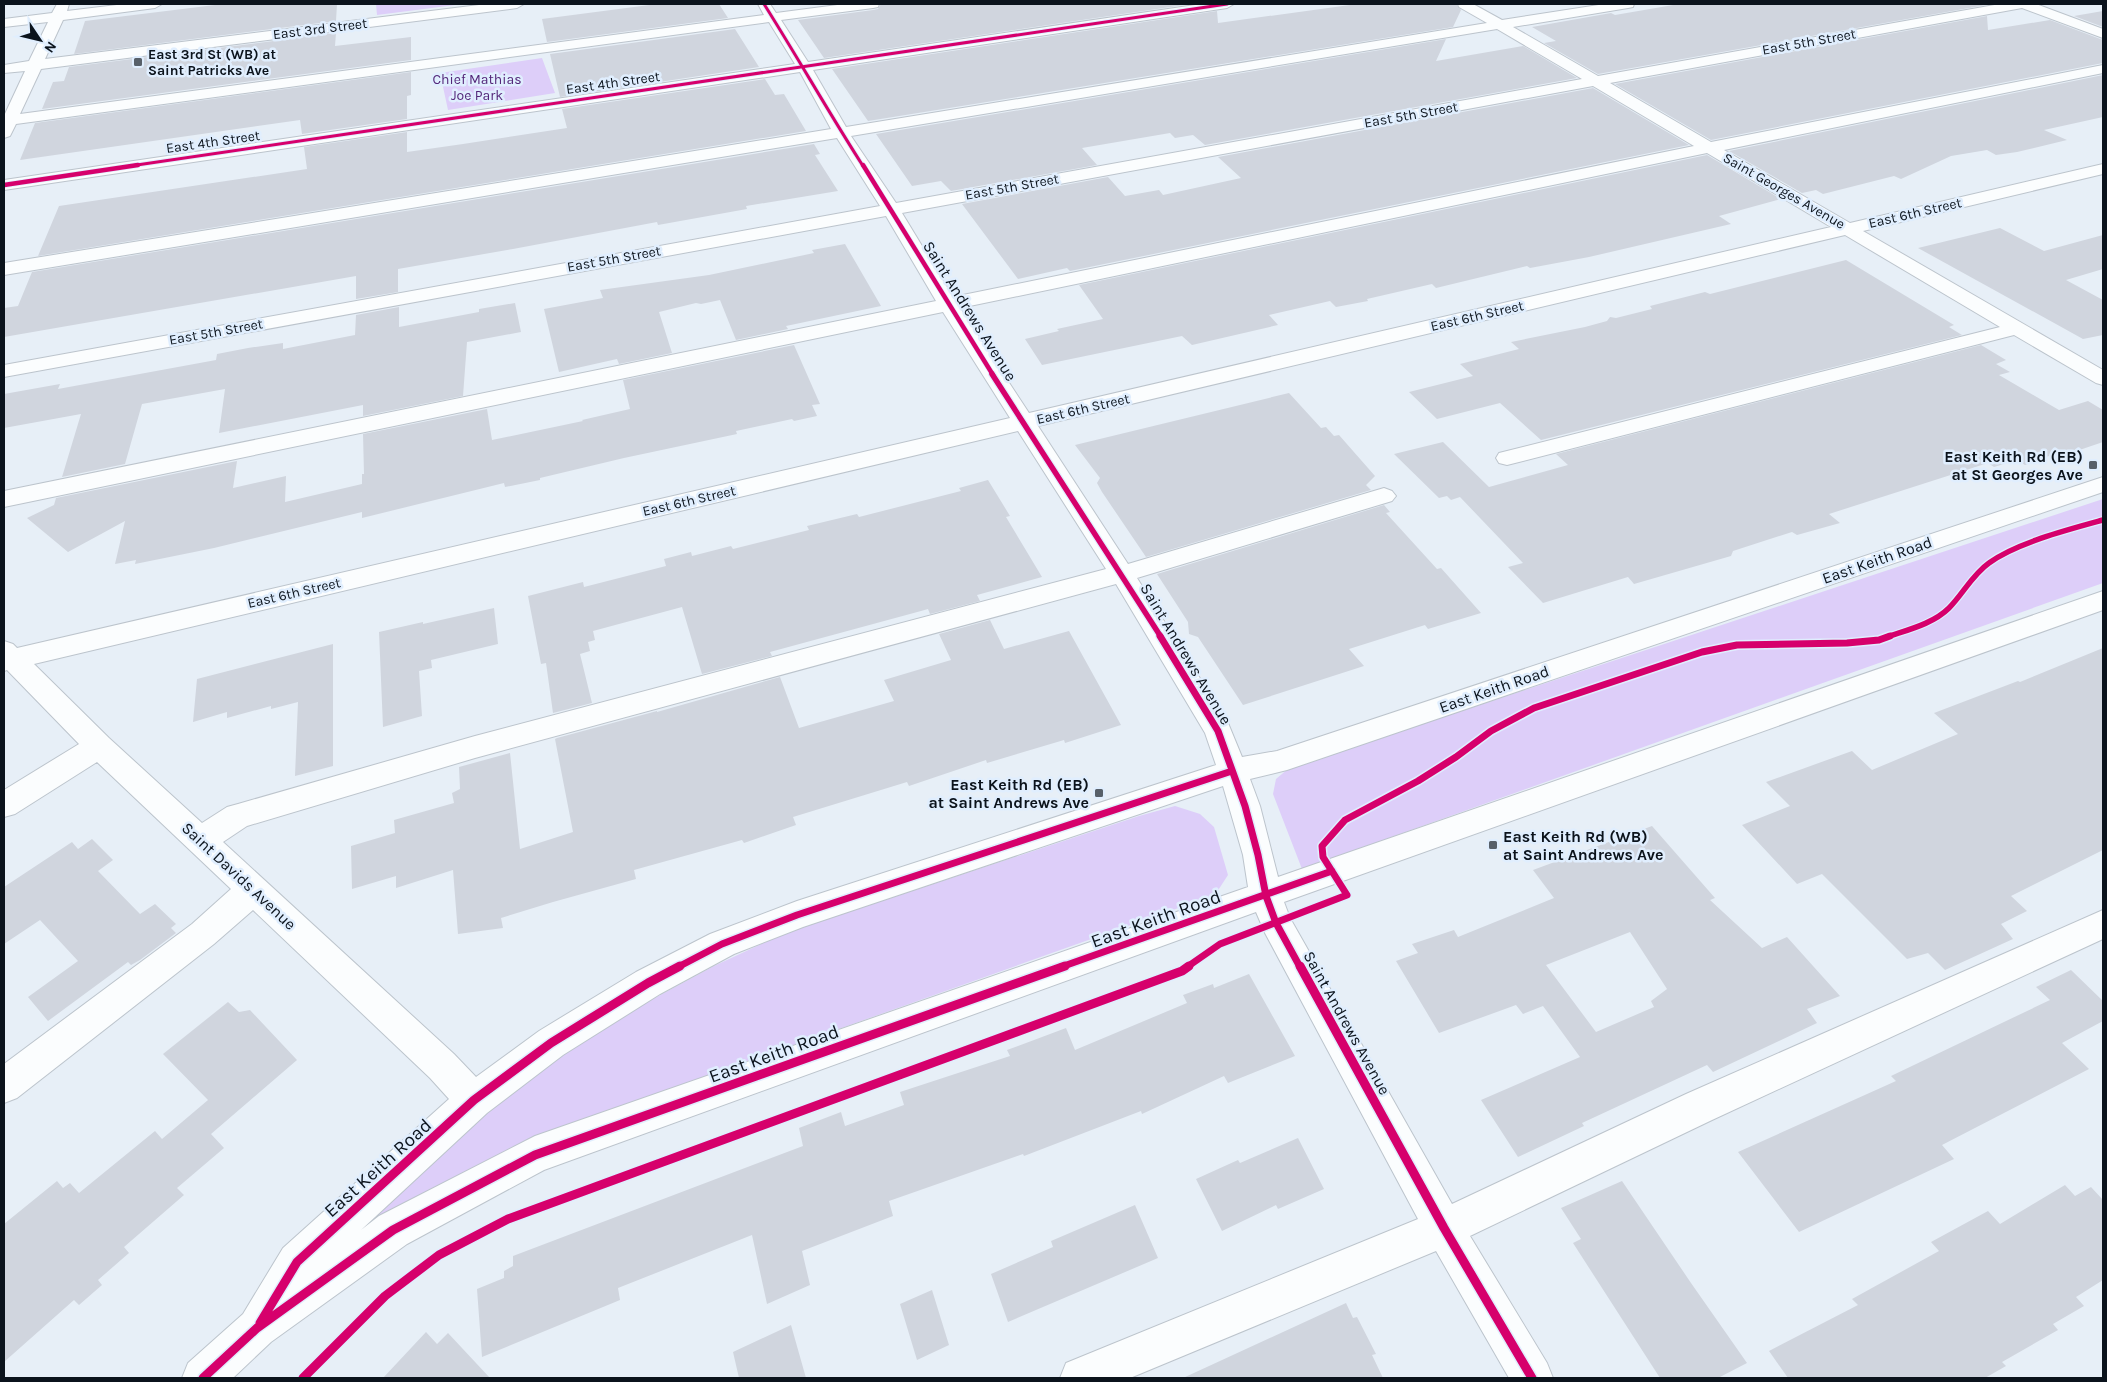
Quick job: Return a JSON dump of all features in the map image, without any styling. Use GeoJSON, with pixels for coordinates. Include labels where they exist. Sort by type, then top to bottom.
{"type":"FeatureCollection","features":[{"type":"Feature","properties":{"kind":"street"},"geometry":{"type":"LineString","coordinates":[[4,22],[60,10],[155,4]]}},
{"type":"Feature","properties":{"kind":"street","name":"East 3rd Street"},"geometry":{"type":"LineString","coordinates":[[4,69],[517,4]]}},
{"type":"Feature","properties":{"kind":"street"},"geometry":{"type":"LineString","coordinates":[[6,125],[769,11],[873,4]]}},
{"type":"Feature","properties":{"kind":"street","name":"East 4th Street"},"geometry":{"type":"LineString","coordinates":[[4,185],[805,68],[1226,4]]}},
{"type":"Feature","properties":{"kind":"street","name":"Saint Georges Avenue"},"geometry":{"type":"LineString","coordinates":[[1464,4],[2103,378]]}},
{"type":"Feature","properties":{"kind":"street"},"geometry":{"type":"LineString","coordinates":[[4,269],[1628,4]]}},
{"type":"Feature","properties":{"kind":"street","name":"East 5th Street"},"geometry":{"type":"LineString","coordinates":[[4,371],[2021,4]]}},
{"type":"Feature","properties":{"kind":"street"},"geometry":{"type":"LineString","coordinates":[[2025,4],[2103,34]]}},
{"type":"Feature","properties":{"kind":"street"},"geometry":{"type":"LineString","coordinates":[[6,125],[60,10]]}},
{"type":"Feature","properties":{"kind":"street","name":"Saint Andrews Avenue"},"geometry":{"type":"LineString","coordinates":[[769,11],[948,305],[1122,574],[1218,731],[1245,806],[1266,896],[1276,923],[1444,1228],[1532,1378]]}},
{"type":"Feature","properties":{"kind":"street"},"geometry":{"type":"LineString","coordinates":[[4,499],[2103,69]]}},
{"type":"Feature","properties":{"kind":"street","name":"East 6th Street"},"geometry":{"type":"LineString","coordinates":[[6,657],[1024,422],[2103,169]]}},
{"type":"Feature","properties":{"kind":"street"},"geometry":{"type":"LineString","coordinates":[[1507,458],[2018,328]]}},
{"type":"Feature","properties":{"kind":"street","name":"East Keith Road"},"geometry":{"type":"LineString","coordinates":[[257,1328],[297,1262],[474,1100],[551,1043],[648,983],[722,944],[816,909],[1232,771],[1277,762],[2103,484]]}},
{"type":"Feature","properties":{"kind":"street"},"geometry":{"type":"LineString","coordinates":[[201,840],[238,816],[466,750],[1122,574],[1384,496]]}},
{"type":"Feature","properties":{"kind":"street","name":"East Keith Road"},"geometry":{"type":"LineString","coordinates":[[203,1378],[257,1328],[393,1230],[535,1155],[1332,871],[2103,600]]}},
{"type":"Feature","properties":{"kind":"street","name":"Saint Davids Avenue"},"geometry":{"type":"LineString","coordinates":[[6,657],[98,746],[442,1066],[474,1100]]}},
{"type":"Feature","properties":{"kind":"street"},"geometry":{"type":"LineString","coordinates":[[4,805],[98,746]]}},
{"type":"Feature","properties":{"kind":"street"},"geometry":{"type":"LineString","coordinates":[[4,1086],[203,934],[226,912],[254,890]]}},
{"type":"Feature","properties":{"kind":"street"},"geometry":{"type":"LineString","coordinates":[[1081,1378],[1444,1228],[1699,1107],[2103,924]]}},
{"type":"Feature","properties":{"kind":"green space"},"geometry":{"type":"Polygon","coordinates":[[[376,4],[463,4],[377,15],[376,4]]]}},
{"type":"Feature","properties":{"kind":"green space","name":"Chief Mathias Joe Park"},"geometry":{"type":"Polygon","coordinates":[[[542,58],[555,93],[448,110],[440,73],[542,58]]]}},
{"type":"Feature","properties":{"kind":"green space"},"geometry":{"type":"Polygon","coordinates":[[[2103,499],[2103,583],[1302,869],[1273,794],[1276,779],[1289,768],[2103,499]]]}},
{"type":"Feature","properties":{"kind":"green space"},"geometry":{"type":"Polygon","coordinates":[[[1175,806],[1200,814],[1214,827],[1228,875],[1215,895],[614,1109],[327,1264],[406,1186],[516,1087],[627,1013],[714,966],[785,933],[1139,816],[1175,806]]]}},
{"type":"Feature","properties":{"kind":"building"},"geometry":{"type":"Polygon","coordinates":[[[223,4],[337,4],[336,21],[74,54],[85,21],[223,4]]]}},
{"type":"Feature","properties":{"kind":"building"},"geometry":{"type":"Polygon","coordinates":[[[657,4],[719,4],[728,18],[547,42],[542,19],[657,4]]]}},
{"type":"Feature","properties":{"kind":"building"},"geometry":{"type":"Polygon","coordinates":[[[881,4],[1191,4],[824,58],[798,20],[873,10],[878,9],[881,4]]]}},
{"type":"Feature","properties":{"kind":"building"},"geometry":{"type":"Polygon","coordinates":[[[1357,4],[1456,4],[1461,10],[1453,27],[868,121],[832,69],[1217,11],[1218,23],[1357,4]]]}},
{"type":"Feature","properties":{"kind":"building"},"geometry":{"type":"Polygon","coordinates":[[[1679,4],[1986,5],[1598,74],[1544,43],[1556,41],[1532,27],[1611,13],[1615,15],[1679,4]]]}},
{"type":"Feature","properties":{"kind":"building"},"geometry":{"type":"Polygon","coordinates":[[[2103,11],[2103,27],[2074,16],[2103,11]]]}},
{"type":"Feature","properties":{"kind":"building"},"geometry":{"type":"Polygon","coordinates":[[[1987,16],[1988,30],[2050,20],[2103,40],[2103,63],[1711,140],[1615,84],[1987,16]]]}},
{"type":"Feature","properties":{"kind":"building"},"geometry":{"type":"Polygon","coordinates":[[[735,29],[759,67],[560,97],[550,54],[735,29]]]}},
{"type":"Feature","properties":{"kind":"building"},"geometry":{"type":"Polygon","coordinates":[[[336,33],[335,46],[411,37],[411,60],[42,109],[53,82],[64,81],[69,67],[336,33]]]}},
{"type":"Feature","properties":{"kind":"building"},"geometry":{"type":"Polygon","coordinates":[[[1446,39],[1436,61],[1523,46],[1577,78],[1205,145],[1193,135],[1175,138],[1170,133],[1082,148],[1097,165],[951,191],[941,181],[912,186],[876,134],[1446,39]]]}},
{"type":"Feature","properties":{"kind":"building"},"geometry":{"type":"Polygon","coordinates":[[[411,72],[411,95],[407,96],[407,119],[302,134],[300,120],[20,160],[35,123],[411,72]]]}},
{"type":"Feature","properties":{"kind":"building"},"geometry":{"type":"Polygon","coordinates":[[[2103,75],[2103,117],[2044,130],[2067,140],[1996,155],[1987,150],[1951,156],[1901,179],[1894,176],[1823,194],[1816,190],[1802,193],[1729,151],[2103,75]]]}},
{"type":"Feature","properties":{"kind":"building"},"geometry":{"type":"Polygon","coordinates":[[[765,79],[775,95],[784,94],[806,131],[38,256],[59,206],[307,169],[304,147],[407,132],[407,152],[463,144],[567,128],[562,109],[765,79]]]}},
{"type":"Feature","properties":{"kind":"building"},"geometry":{"type":"Polygon","coordinates":[[[1593,88],[1689,145],[1070,271],[1067,268],[1018,279],[962,204],[1108,177],[1125,196],[1159,190],[1163,195],[1241,178],[1218,157],[1593,88]]]}},
{"type":"Feature","properties":{"kind":"building"},"geometry":{"type":"Polygon","coordinates":[[[814,144],[820,154],[815,155],[838,191],[746,206],[747,209],[658,225],[657,222],[398,269],[398,292],[356,299],[356,276],[4,337],[4,308],[18,306],[32,272],[814,144]]]}},
{"type":"Feature","properties":{"kind":"building"},"geometry":{"type":"Polygon","coordinates":[[[1707,155],[1781,199],[1719,216],[1731,224],[1589,257],[1530,268],[1527,266],[1436,288],[1432,284],[1367,299],[1368,301],[1336,307],[1330,301],[1269,315],[1278,325],[1192,345],[1182,336],[1042,365],[1025,339],[1059,331],[1057,329],[1103,319],[1079,285],[1707,155]]]}},
{"type":"Feature","properties":{"kind":"building"},"geometry":{"type":"Polygon","coordinates":[[[2000,228],[2044,251],[2103,235],[2103,269],[2066,280],[2103,300],[2103,335],[2083,339],[1918,248],[2000,228]]]}},
{"type":"Feature","properties":{"kind":"building"},"geometry":{"type":"Polygon","coordinates":[[[845,244],[881,306],[786,326],[788,329],[736,340],[720,300],[701,304],[696,303],[659,312],[672,353],[619,364],[617,359],[559,372],[544,309],[603,298],[600,290],[709,275],[814,253],[812,250],[845,244]]]}},
{"type":"Feature","properties":{"kind":"building"},"geometry":{"type":"Polygon","coordinates":[[[1846,260],[1954,325],[1949,327],[1962,335],[1541,440],[1500,403],[1437,419],[1409,392],[1473,376],[1460,364],[1519,349],[1511,342],[1585,327],[1607,321],[1610,317],[1616,318],[1652,309],[1650,306],[1705,292],[1710,294],[1846,260]]]}},
{"type":"Feature","properties":{"kind":"building"},"geometry":{"type":"Polygon","coordinates":[[[515,303],[521,332],[467,342],[463,396],[363,416],[363,405],[219,433],[225,389],[142,404],[125,464],[62,477],[81,414],[4,428],[4,394],[60,384],[58,389],[216,360],[217,354],[248,348],[283,343],[283,349],[355,335],[356,315],[399,307],[399,327],[479,312],[479,309],[515,303]]]}},
{"type":"Feature","properties":{"kind":"building"},"geometry":{"type":"Polygon","coordinates":[[[794,345],[820,404],[812,405],[817,416],[794,421],[792,419],[736,431],[737,434],[624,458],[540,478],[540,480],[505,487],[504,483],[362,518],[362,512],[214,548],[135,564],[136,560],[115,564],[125,521],[68,552],[27,518],[54,505],[56,498],[237,461],[233,488],[286,476],[285,502],[362,484],[362,474],[364,474],[363,434],[487,409],[492,440],[630,409],[623,380],[794,345]]]}},
{"type":"Feature","properties":{"kind":"building"},"geometry":{"type":"Polygon","coordinates":[[[1981,345],[2006,360],[1996,364],[2010,372],[1999,375],[2059,410],[2088,401],[2103,410],[2103,442],[2053,459],[2049,456],[2025,465],[2017,460],[1994,467],[1988,463],[1829,514],[1840,523],[1797,535],[1792,532],[1733,551],[1731,556],[1634,584],[1628,577],[1543,603],[1508,567],[1523,563],[1460,497],[1451,500],[1447,496],[1439,498],[1394,454],[1443,442],[1489,487],[1568,465],[1556,454],[1981,345]]]}},
{"type":"Feature","properties":{"kind":"building"},"geometry":{"type":"Polygon","coordinates":[[[1289,393],[1321,428],[1326,427],[1334,436],[1339,435],[1375,476],[1366,485],[1371,490],[1146,557],[1102,492],[1097,483],[1100,478],[1075,445],[1289,393]]]}},
{"type":"Feature","properties":{"kind":"building"},"geometry":{"type":"Polygon","coordinates":[[[988,480],[1010,516],[1006,517],[1042,577],[977,595],[980,601],[930,614],[928,609],[770,652],[772,656],[702,674],[682,607],[593,631],[595,640],[588,642],[590,651],[580,654],[592,703],[553,713],[546,663],[541,664],[528,596],[583,582],[584,587],[666,566],[664,559],[691,552],[692,556],[731,546],[733,549],[809,530],[807,526],[857,514],[859,517],[961,491],[959,488],[988,480]]]}},
{"type":"Feature","properties":{"kind":"building"},"geometry":{"type":"Polygon","coordinates":[[[1384,505],[1390,512],[1386,513],[1437,569],[1441,568],[1481,613],[1428,629],[1425,625],[1349,649],[1364,666],[1243,705],[1198,637],[1189,634],[1188,622],[1157,574],[1384,505]]]}},
{"type":"Feature","properties":{"kind":"building"},"geometry":{"type":"Polygon","coordinates":[[[494,608],[498,644],[431,660],[432,668],[419,671],[422,716],[383,727],[379,632],[494,608]]]}},
{"type":"Feature","properties":{"kind":"building"},"geometry":{"type":"Polygon","coordinates":[[[990,620],[1004,649],[1069,631],[1121,725],[1065,743],[1064,740],[987,763],[986,760],[909,786],[907,782],[793,817],[796,825],[744,843],[742,840],[634,870],[636,879],[501,918],[503,928],[458,934],[453,870],[396,888],[396,876],[352,889],[351,846],[395,833],[394,820],[454,803],[452,793],[460,789],[459,767],[510,753],[520,849],[573,832],[555,739],[557,738],[780,677],[799,728],[894,701],[884,680],[951,660],[939,634],[990,620]]]}},
{"type":"Feature","properties":{"kind":"building"},"geometry":{"type":"Polygon","coordinates":[[[333,644],[333,766],[295,776],[298,702],[271,709],[271,706],[227,718],[227,712],[193,722],[197,679],[333,644]]]}},
{"type":"Feature","properties":{"kind":"building"},"geometry":{"type":"Polygon","coordinates":[[[2103,648],[2103,850],[2011,896],[2027,911],[2001,924],[2013,939],[1945,970],[1928,953],[1907,959],[1822,874],[1797,884],[1742,825],[1790,806],[1766,782],[1852,751],[1872,770],[1958,734],[1934,713],[2018,681],[2020,682],[2103,648]]]}},
{"type":"Feature","properties":{"kind":"building"},"geometry":{"type":"Polygon","coordinates":[[[1652,826],[1715,898],[1710,900],[1762,948],[1787,937],[1840,996],[1807,1009],[1817,1023],[1713,1072],[1707,1065],[1582,1123],[1584,1126],[1518,1157],[1481,1100],[1580,1057],[1543,1006],[1523,1014],[1516,1005],[1439,1033],[1396,961],[1418,953],[1412,944],[1454,930],[1458,937],[1554,898],[1533,870],[1652,826]],[[1630,932],[1546,965],[1596,1032],[1654,1007],[1651,1001],[1667,989],[1630,932]]]}},
{"type":"Feature","properties":{"kind":"building"},"geometry":{"type":"Polygon","coordinates":[[[92,839],[113,860],[98,871],[140,914],[155,904],[176,924],[171,928],[176,933],[140,960],[131,965],[128,962],[48,1021],[28,997],[78,961],[40,920],[4,944],[4,887],[72,842],[78,849],[92,839]]]}},
{"type":"Feature","properties":{"kind":"building"},"geometry":{"type":"Polygon","coordinates":[[[2071,970],[2103,1001],[2103,1021],[2062,1043],[2089,1069],[1942,1145],[1954,1159],[1799,1232],[1738,1152],[1896,1081],[1891,1076],[2050,1000],[2036,987],[2071,970]]]}},
{"type":"Feature","properties":{"kind":"building"},"geometry":{"type":"Polygon","coordinates":[[[1249,974],[1295,1056],[1228,1083],[1224,1076],[1142,1114],[1141,1111],[1024,1156],[1023,1154],[889,1201],[893,1216],[802,1251],[810,1285],[767,1304],[752,1235],[618,1288],[620,1300],[482,1357],[477,1289],[504,1278],[504,1271],[513,1266],[513,1256],[803,1146],[799,1128],[841,1112],[845,1126],[904,1105],[900,1092],[1010,1056],[1007,1050],[1066,1028],[1075,1050],[1187,1003],[1183,995],[1213,984],[1214,988],[1249,974]]]}},
{"type":"Feature","properties":{"kind":"building"},"geometry":{"type":"Polygon","coordinates":[[[228,1002],[239,1012],[250,1010],[297,1060],[211,1134],[224,1148],[177,1188],[184,1195],[124,1247],[129,1253],[98,1280],[102,1285],[79,1305],[74,1300],[4,1362],[4,1224],[57,1181],[63,1188],[70,1183],[79,1193],[155,1131],[162,1139],[208,1100],[163,1054],[228,1002]]]}},
{"type":"Feature","properties":{"kind":"building"},"geometry":{"type":"Polygon","coordinates":[[[1298,1138],[1324,1189],[1278,1209],[1276,1205],[1222,1231],[1196,1179],[1238,1160],[1240,1163],[1298,1138]]]}},
{"type":"Feature","properties":{"kind":"building"},"geometry":{"type":"Polygon","coordinates":[[[1622,1181],[1747,1363],[1718,1378],[1660,1378],[1573,1243],[1581,1239],[1561,1208],[1622,1181]]]}},
{"type":"Feature","properties":{"kind":"building"},"geometry":{"type":"Polygon","coordinates":[[[2065,1185],[2075,1196],[2091,1187],[2103,1200],[2103,1280],[2076,1297],[2084,1306],[2053,1324],[2058,1330],[2002,1362],[2006,1366],[1985,1378],[1788,1378],[1769,1351],[1858,1305],[1852,1299],[1939,1251],[1931,1242],[1988,1211],[2000,1224],[2065,1185]]]}},
{"type":"Feature","properties":{"kind":"building"},"geometry":{"type":"Polygon","coordinates":[[[1135,1205],[1158,1258],[1008,1322],[991,1274],[1053,1247],[1051,1241],[1135,1205]]]}},
{"type":"Feature","properties":{"kind":"building"},"geometry":{"type":"Polygon","coordinates":[[[932,1290],[949,1345],[917,1360],[900,1304],[932,1290]]]}},
{"type":"Feature","properties":{"kind":"building"},"geometry":{"type":"Polygon","coordinates":[[[1346,1303],[1353,1318],[1357,1317],[1376,1354],[1372,1355],[1383,1378],[1183,1378],[1346,1303]]]}},
{"type":"Feature","properties":{"kind":"building"},"geometry":{"type":"Polygon","coordinates":[[[791,1325],[806,1378],[739,1378],[733,1352],[791,1325]]]}},
{"type":"Feature","properties":{"kind":"building"},"geometry":{"type":"Polygon","coordinates":[[[426,1332],[437,1344],[448,1333],[490,1378],[383,1378],[426,1332]]]}},
{"type":"Feature","properties":{"kind":"cycle path"},"geometry":{"type":"LineString","coordinates":[[764,4],[805,68],[841,132],[891,209],[948,305],[1122,574],[1218,731],[1245,806],[1258,855],[1266,896],[1276,923],[1444,1228],[1532,1378]]}},
{"type":"Feature","properties":{"kind":"cycle path"},"geometry":{"type":"LineString","coordinates":[[4,185],[1227,4]]}},
{"type":"Feature","properties":{"kind":"cycle path"},"geometry":{"type":"LineString","coordinates":[[303,1378],[385,1296],[439,1255],[508,1219],[1182,971],[1220,944],[1347,895],[1323,857],[1322,846],[1345,820],[1418,781],[1456,757],[1491,731],[1534,708],[1702,652],[1737,645],[1847,643],[1879,640],[1930,621],[1948,609],[1976,573],[2002,554],[2069,529],[2103,520]]}},
{"type":"Feature","properties":{"kind":"cycle path"},"geometry":{"type":"LineString","coordinates":[[260,1323],[297,1262],[474,1100],[551,1043],[648,983],[722,944],[797,915],[1232,771]]}},
{"type":"Feature","properties":{"kind":"cycle path"},"geometry":{"type":"LineString","coordinates":[[203,1378],[257,1328],[393,1230],[535,1155],[1332,871]]}},
{"type":"Feature","properties":{"kind":"place","name":"East 3rd St (WB) at Saint Patricks Ave"},"geometry":{"type":"Point","coordinates":[138,62]}},
{"type":"Feature","properties":{"kind":"place","name":"East Keith Rd (EB) at St Georges Ave"},"geometry":{"type":"Point","coordinates":[2093,465]}},
{"type":"Feature","properties":{"kind":"place","name":"East Keith Rd (EB) at Saint Andrews Ave"},"geometry":{"type":"Point","coordinates":[1099,793]}},
{"type":"Feature","properties":{"kind":"place","name":"East Keith Rd (WB) at Saint Andrews Ave"},"geometry":{"type":"Point","coordinates":[1493,845]}}]}
